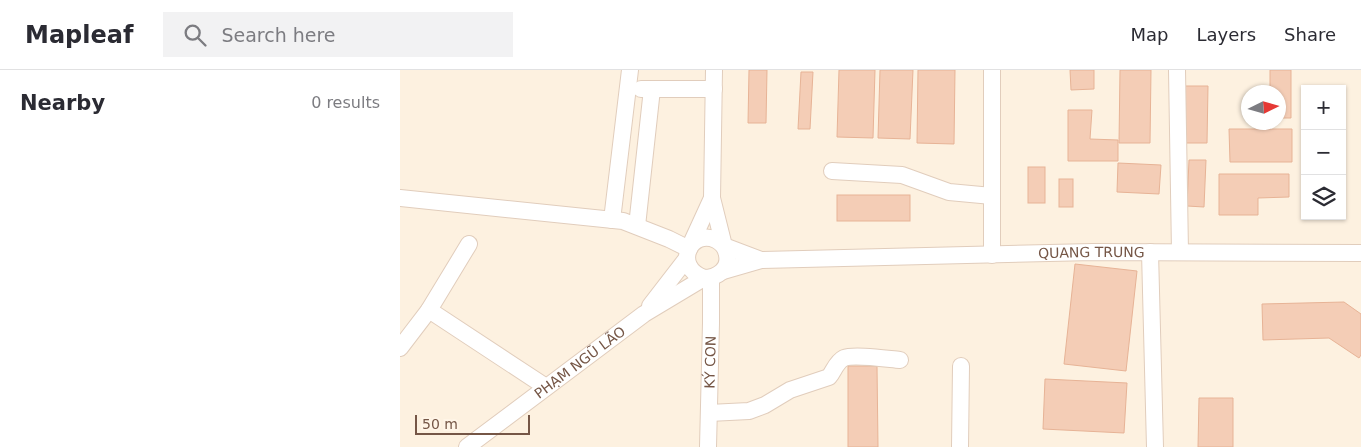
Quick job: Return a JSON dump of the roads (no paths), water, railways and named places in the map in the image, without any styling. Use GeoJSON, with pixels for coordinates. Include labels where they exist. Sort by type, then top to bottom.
{"type":"FeatureCollection","features":[{"type":"Feature","properties":{"kind":"street"},"geometry":{"type":"LineString","coordinates":[[612,220],[630,70]]}},
{"type":"Feature","properties":{"kind":"street"},"geometry":{"type":"LineString","coordinates":[[712,198],[689,251],[688,265],[697,276],[713,276],[726,265],[728,258],[712,198],[714,70]]}},
{"type":"Feature","properties":{"kind":"street"},"geometry":{"type":"LineString","coordinates":[[992,70],[992,255]]}},
{"type":"Feature","properties":{"kind":"street"},"geometry":{"type":"LineString","coordinates":[[1177,70],[1180,252]]}},
{"type":"Feature","properties":{"kind":"street"},"geometry":{"type":"LineString","coordinates":[[628,89],[714,89]]}},
{"type":"Feature","properties":{"kind":"street"},"geometry":{"type":"LineString","coordinates":[[637,226],[652,89]]}},
{"type":"Feature","properties":{"kind":"street"},"geometry":{"type":"LineString","coordinates":[[832,171],[902,176],[949,192],[992,196]]}},
{"type":"Feature","properties":{"kind":"street"},"geometry":{"type":"LineString","coordinates":[[400,198],[622,221],[669,239],[689,251]]}},
{"type":"Feature","properties":{"kind":"street"},"geometry":{"type":"LineString","coordinates":[[689,251],[700,238],[707,237],[713,238],[724,246]]}},
{"type":"Feature","properties":{"kind":"street"},"geometry":{"type":"LineString","coordinates":[[400,348],[429,310],[469,244]]}},
{"type":"Feature","properties":{"kind":"street","name":"QUANG TRUNG"},"geometry":{"type":"LineString","coordinates":[[724,246],[761,260]]}},
{"type":"Feature","properties":{"kind":"street","name":"PHẠM NGŨ LÃO"},"geometry":{"type":"LineString","coordinates":[[644,314],[689,251]]}},
{"type":"Feature","properties":{"kind":"street","name":"QUANG TRUNG"},"geometry":{"type":"LineString","coordinates":[[713,276],[761,260],[1094,252],[1361,253]]}},
{"type":"Feature","properties":{"kind":"street"},"geometry":{"type":"LineString","coordinates":[[1150,252],[1155,447]]}},
{"type":"Feature","properties":{"kind":"street","name":"PHẠM NGŨ LÃO"},"geometry":{"type":"LineString","coordinates":[[467,447],[644,314],[713,276]]}},
{"type":"Feature","properties":{"kind":"street","name":"KÝ CON"},"geometry":{"type":"LineString","coordinates":[[708,447],[713,276]]}},
{"type":"Feature","properties":{"kind":"street"},"geometry":{"type":"LineString","coordinates":[[429,310],[546,387]]}},
{"type":"Feature","properties":{"kind":"street"},"geometry":{"type":"LineString","coordinates":[[708,413],[749,411],[765,405],[790,390],[829,377],[838,363],[844,358],[900,360]]}},
{"type":"Feature","properties":{"kind":"street"},"geometry":{"type":"LineString","coordinates":[[960,447],[962,366]]}}]}
